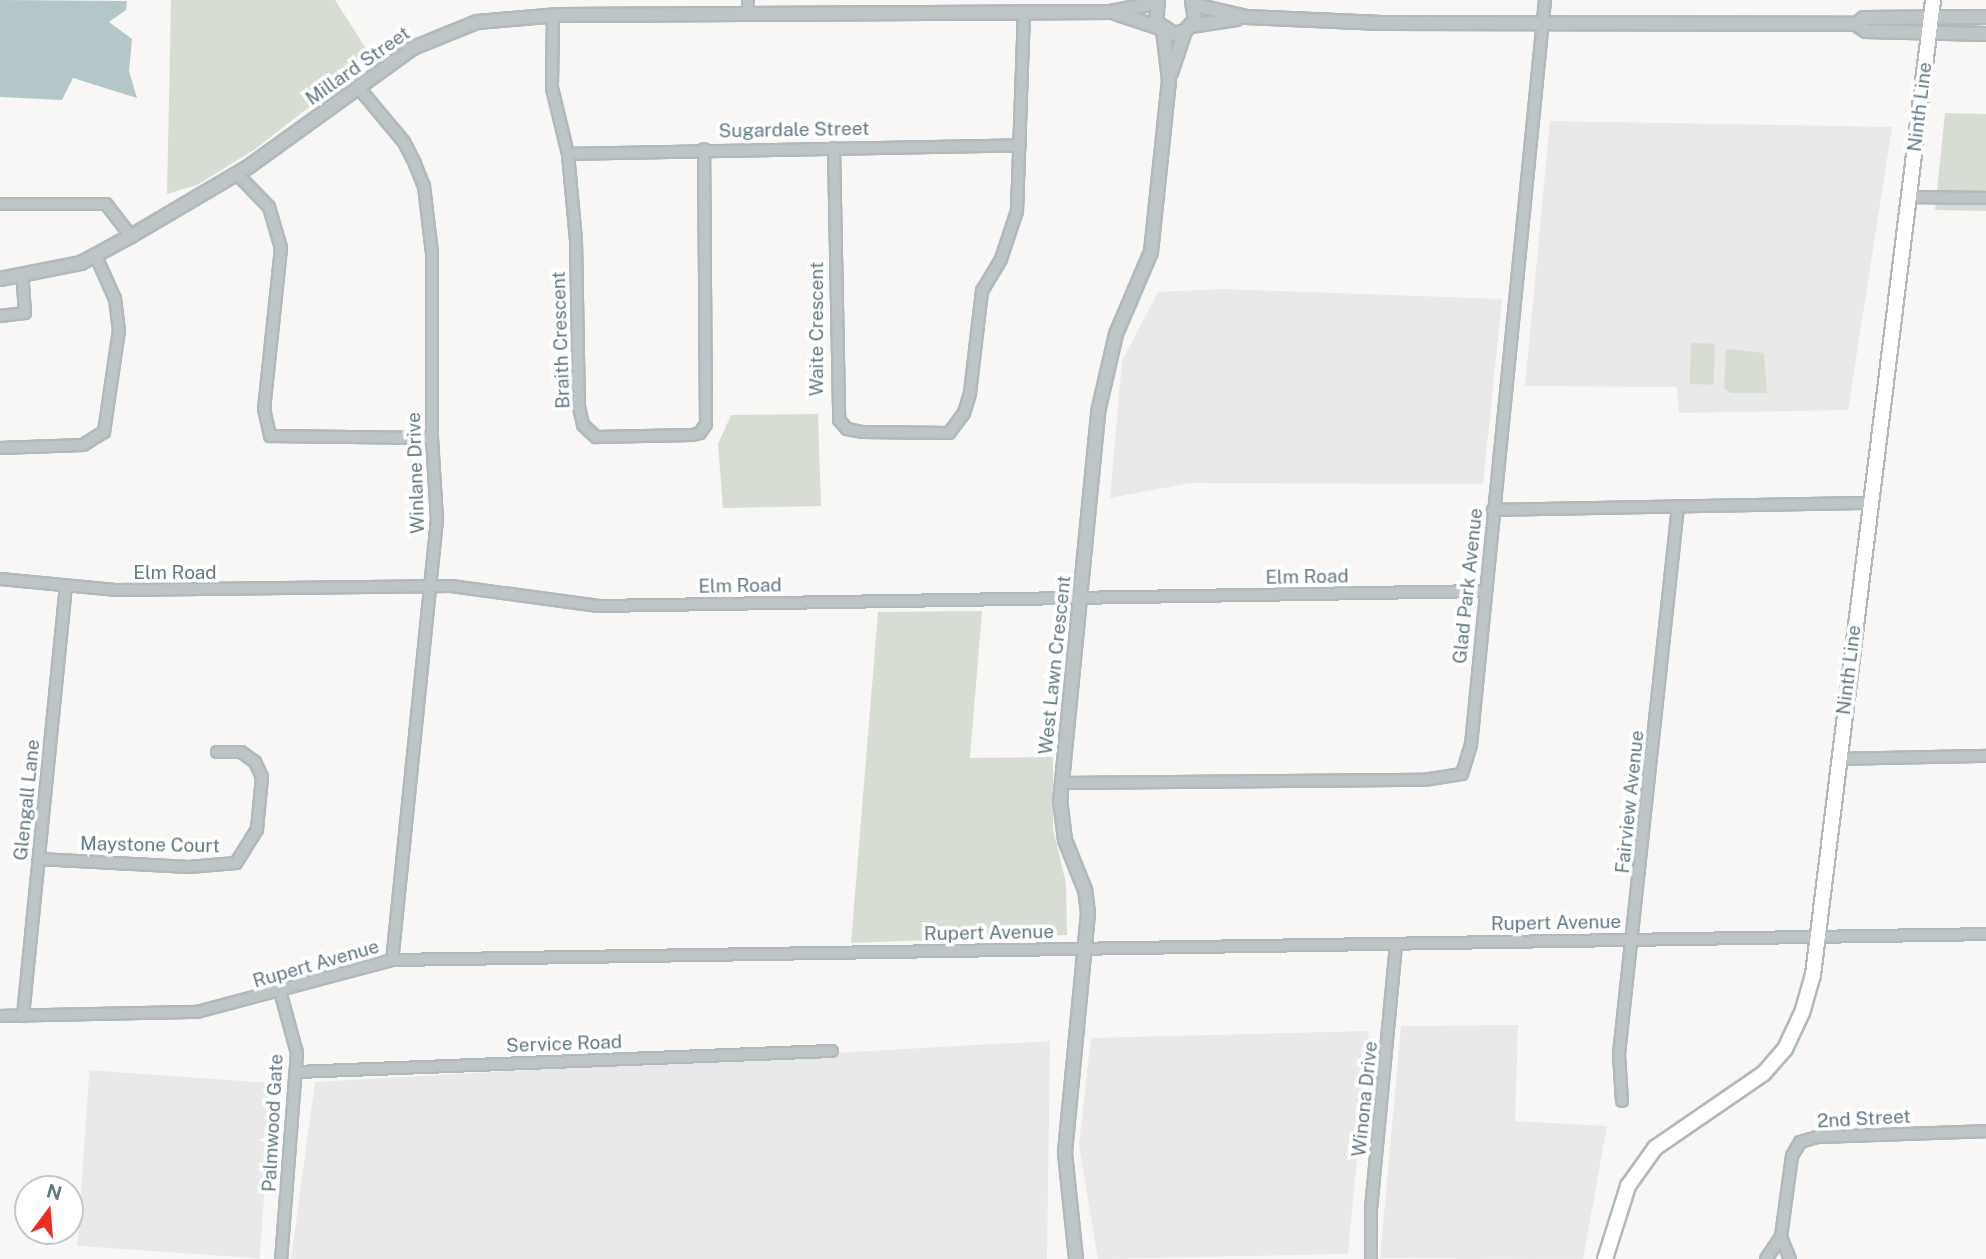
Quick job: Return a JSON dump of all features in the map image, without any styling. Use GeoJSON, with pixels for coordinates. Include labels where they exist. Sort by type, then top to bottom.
{"type":"FeatureCollection","features":[{"type":"Feature","properties":{"kind":"main road","name":"Ninth Line"},"geometry":{"type":"LineString","coordinates":[[1605,1259],[1628,1186],[1656,1147],[1764,1073],[1785,1049],[1802,1013],[1818,936],[1933,0]]}},
{"type":"Feature","properties":{"kind":"street"},"geometry":{"type":"LineString","coordinates":[[748,0],[748,14]]}},
{"type":"Feature","properties":{"kind":"street","name":"Glad Park Avenue"},"geometry":{"type":"LineString","coordinates":[[1062,783],[1424,780],[1462,774],[1471,745],[1484,592],[1545,0]]}},
{"type":"Feature","properties":{"kind":"street","name":"Millard Street"},"geometry":{"type":"LineString","coordinates":[[0,279],[81,263],[237,174],[413,48],[443,34],[507,16],[1111,12],[1157,2]]}},
{"type":"Feature","properties":{"kind":"street","name":"West Lawn Crescent"},"geometry":{"type":"LineString","coordinates":[[1157,2],[1154,16],[1161,29],[1169,80]]}},
{"type":"Feature","properties":{"kind":"street"},"geometry":{"type":"LineString","coordinates":[[1194,3],[1246,17]]}},
{"type":"Feature","properties":{"kind":"street","name":"West Lawn Crescent"},"geometry":{"type":"LineString","coordinates":[[1076,1259],[1065,1152],[1084,948],[1085,890],[1065,839],[1062,783],[1083,598],[1098,412],[1116,334],[1151,252],[1169,80],[1194,3]]}},
{"type":"Feature","properties":{"kind":"street","name":"Waite Crescent"},"geometry":{"type":"LineString","coordinates":[[834,148],[839,421],[847,429],[863,432],[949,433],[964,413],[982,291],[1001,259],[1017,211],[1024,11]]}},
{"type":"Feature","properties":{"kind":"street","name":"Millard Street"},"geometry":{"type":"LineString","coordinates":[[1111,12],[1161,29],[1188,28]]}},
{"type":"Feature","properties":{"kind":"street","name":"Braith Crescent"},"geometry":{"type":"LineString","coordinates":[[553,15],[552,88],[568,154],[576,240],[583,425],[596,437],[692,435],[706,424],[709,408],[704,149]]}},
{"type":"Feature","properties":{"kind":"street"},"geometry":{"type":"LineString","coordinates":[[1188,28],[1246,17],[1543,23],[1856,24],[1866,31],[1986,34]]}},
{"type":"Feature","properties":{"kind":"street"},"geometry":{"type":"LineString","coordinates":[[1856,24],[1864,18],[1986,17]]}},
{"type":"Feature","properties":{"kind":"street","name":"Winlane Drive"},"geometry":{"type":"LineString","coordinates":[[358,87],[404,142],[424,186],[432,253],[432,438],[437,519],[392,960]]}},
{"type":"Feature","properties":{"kind":"street","name":"Sugardale Street"},"geometry":{"type":"LineString","coordinates":[[568,154],[704,149],[1020,145]]}},
{"type":"Feature","properties":{"kind":"street"},"geometry":{"type":"LineString","coordinates":[[237,174],[269,206],[281,248],[264,409],[270,436],[432,438]]}},
{"type":"Feature","properties":{"kind":"street"},"geometry":{"type":"LineString","coordinates":[[1909,197],[1986,198]]}},
{"type":"Feature","properties":{"kind":"street"},"geometry":{"type":"LineString","coordinates":[[0,204],[106,204],[131,236]]}},
{"type":"Feature","properties":{"kind":"street"},"geometry":{"type":"LineString","coordinates":[[0,448],[83,445],[104,432],[119,331],[115,299],[95,254]]}},
{"type":"Feature","properties":{"kind":"street"},"geometry":{"type":"LineString","coordinates":[[0,316],[24,313],[22,274]]}},
{"type":"Feature","properties":{"kind":"street"},"geometry":{"type":"LineString","coordinates":[[1493,510],[1870,503]]}},
{"type":"Feature","properties":{"kind":"street","name":"Fairview Avenue"},"geometry":{"type":"LineString","coordinates":[[1622,1101],[1619,1054],[1678,506]]}},
{"type":"Feature","properties":{"kind":"street","name":"Elm Road"},"geometry":{"type":"LineString","coordinates":[[0,579],[66,587],[200,591],[432,586],[599,606],[1484,592]]}},
{"type":"Feature","properties":{"kind":"street","name":"Glengall Lane"},"geometry":{"type":"LineString","coordinates":[[23,1016],[66,587]]}},
{"type":"Feature","properties":{"kind":"street","name":"Maystone Court"},"geometry":{"type":"LineString","coordinates":[[38,859],[152,866],[236,863],[257,829],[262,777],[256,762],[241,752],[217,752]]}},
{"type":"Feature","properties":{"kind":"street"},"geometry":{"type":"LineString","coordinates":[[1838,759],[1986,756]]}},
{"type":"Feature","properties":{"kind":"street","name":"Rupert Avenue"},"geometry":{"type":"LineString","coordinates":[[0,1016],[197,1012],[392,960],[1986,934]]}},
{"type":"Feature","properties":{"kind":"street","name":"Winona Drive"},"geometry":{"type":"LineString","coordinates":[[1371,1259],[1371,1209],[1396,944]]}},
{"type":"Feature","properties":{"kind":"street","name":"Palmwood Gate"},"geometry":{"type":"LineString","coordinates":[[280,990],[297,1053],[281,1259]]}},
{"type":"Feature","properties":{"kind":"street","name":"Service Road"},"geometry":{"type":"LineString","coordinates":[[297,1072],[832,1051]]}},
{"type":"Feature","properties":{"kind":"street","name":"2nd Street"},"geometry":{"type":"LineString","coordinates":[[1766,1259],[1781,1237],[1793,1156],[1800,1142],[1817,1137],[1986,1131]]}},
{"type":"Feature","properties":{"kind":"street"},"geometry":{"type":"LineString","coordinates":[[1781,1237],[1790,1259]]}},
{"type":"Feature","properties":{"kind":"shaded area"},"geometry":{"type":"Polygon","coordinates":[[[0,0],[127,1],[126,10],[109,22],[132,39],[129,71],[137,98],[73,78],[62,100],[0,97],[0,0]]]}},
{"type":"Feature","properties":{"kind":"shaded area"},"geometry":{"type":"Polygon","coordinates":[[[171,0],[335,0],[372,58],[254,150],[197,185],[167,194],[171,0]]]}},
{"type":"Feature","properties":{"kind":"shaded area"},"geometry":{"type":"Polygon","coordinates":[[[1945,113],[1986,114],[1986,211],[1935,210],[1945,113]]]}},
{"type":"Feature","properties":{"kind":"shaded area"},"geometry":{"type":"Polygon","coordinates":[[[1550,121],[1892,127],[1848,410],[1679,413],[1677,387],[1525,386],[1550,121]]]}},
{"type":"Feature","properties":{"kind":"shaded area"},"geometry":{"type":"Polygon","coordinates":[[[1223,289],[1502,299],[1483,484],[1190,483],[1110,498],[1122,361],[1158,292],[1223,289]]]}},
{"type":"Feature","properties":{"kind":"shaded area"},"geometry":{"type":"Polygon","coordinates":[[[1691,343],[1715,344],[1714,385],[1690,384],[1691,343]]]}},
{"type":"Feature","properties":{"kind":"shaded area"},"geometry":{"type":"Polygon","coordinates":[[[1726,349],[1764,353],[1767,393],[1731,393],[1724,388],[1726,349]]]}},
{"type":"Feature","properties":{"kind":"shaded area"},"geometry":{"type":"Polygon","coordinates":[[[818,414],[821,506],[723,508],[718,444],[731,415],[818,414]]]}},
{"type":"Feature","properties":{"kind":"shaded area"},"geometry":{"type":"Polygon","coordinates":[[[982,611],[970,758],[1053,757],[1053,829],[1066,883],[1067,935],[851,943],[878,612],[982,611]]]}},
{"type":"Feature","properties":{"kind":"shaded area"},"geometry":{"type":"Polygon","coordinates":[[[1518,1025],[1515,1121],[1607,1126],[1583,1259],[1380,1258],[1401,1026],[1518,1025]]]}},
{"type":"Feature","properties":{"kind":"shaded area"},"geometry":{"type":"Polygon","coordinates":[[[1369,1031],[1348,1254],[1098,1259],[1079,1145],[1091,1038],[1369,1031]]]}},
{"type":"Feature","properties":{"kind":"shaded area"},"geometry":{"type":"Polygon","coordinates":[[[1050,1041],[1047,1259],[291,1259],[315,1082],[1050,1041]]]}},
{"type":"Feature","properties":{"kind":"shaded area"},"geometry":{"type":"Polygon","coordinates":[[[89,1070],[272,1083],[260,1259],[77,1246],[84,1245],[82,1175],[89,1070]]]}}]}
